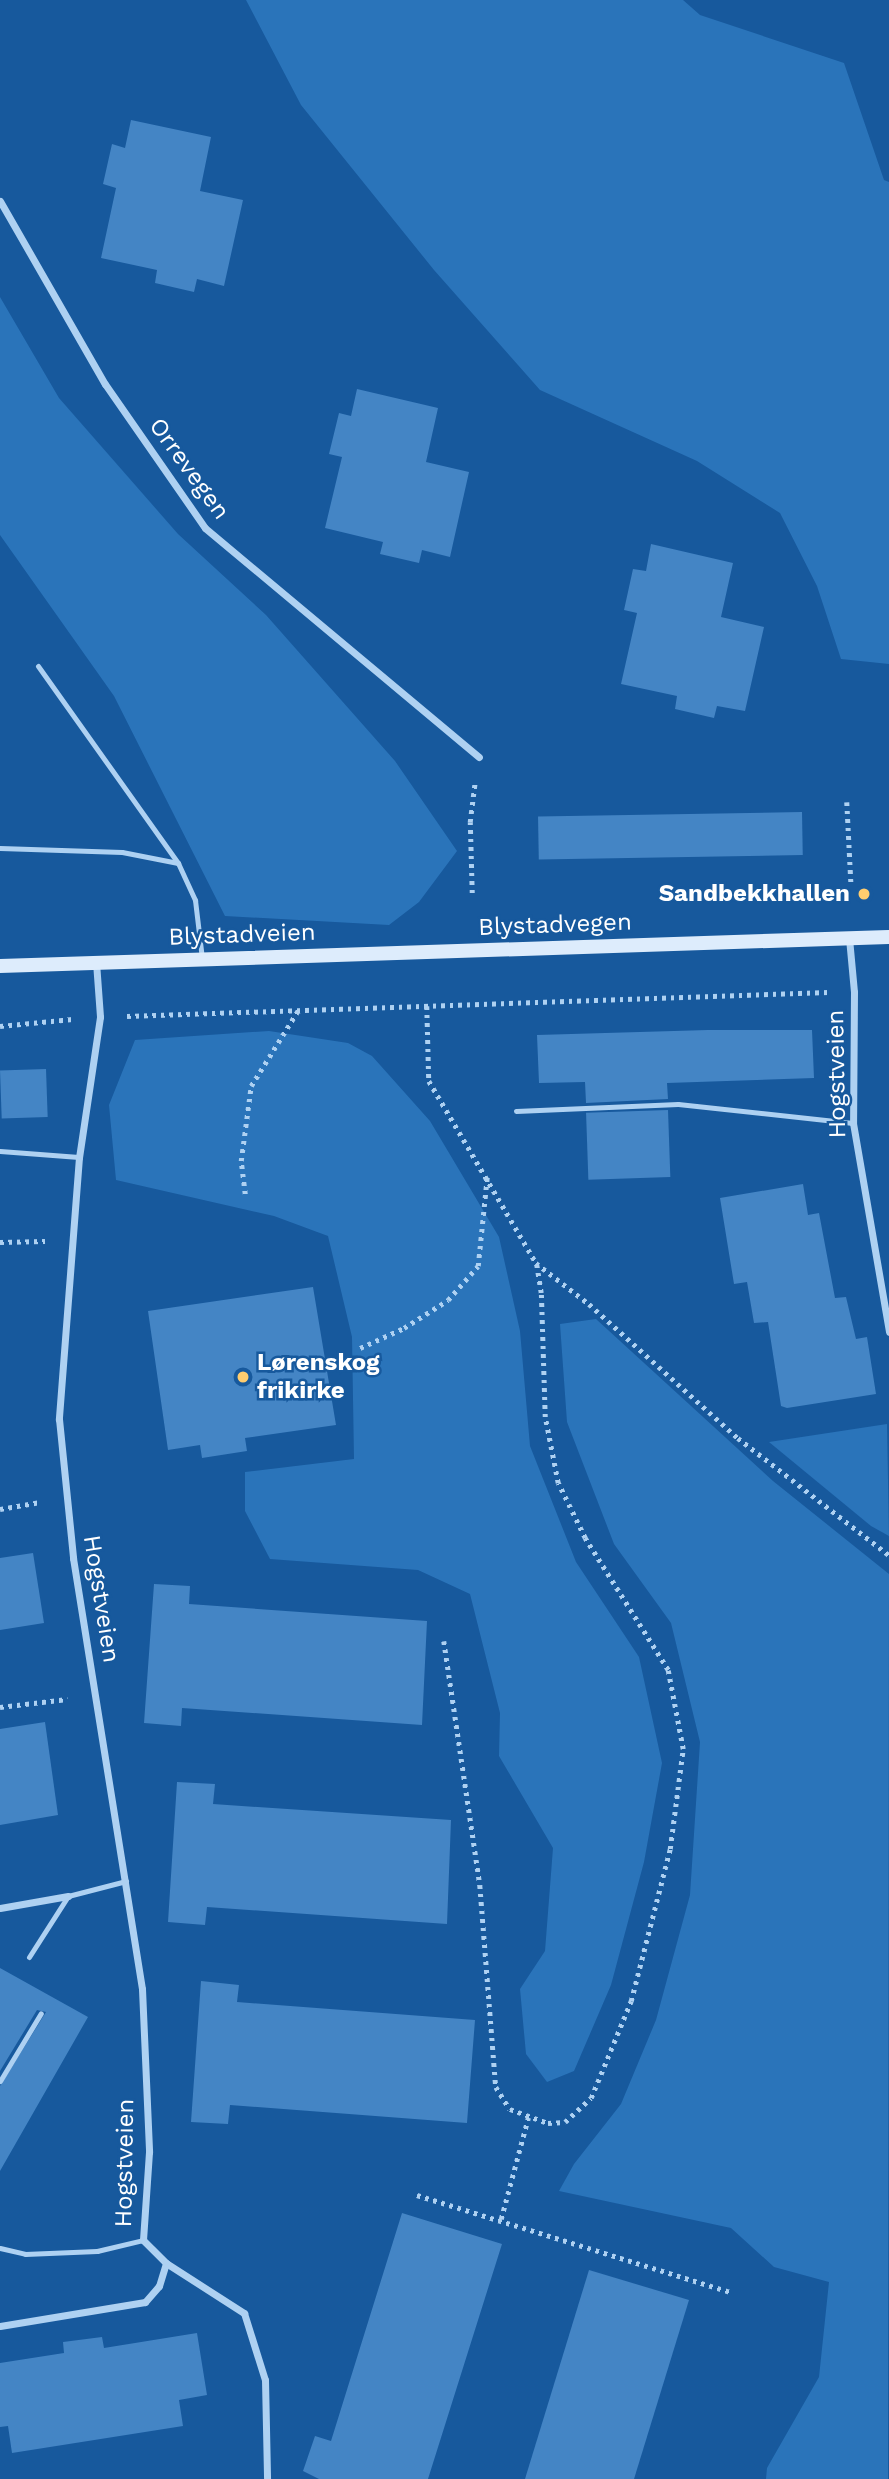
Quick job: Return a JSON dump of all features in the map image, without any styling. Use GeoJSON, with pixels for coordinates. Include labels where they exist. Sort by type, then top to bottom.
{"type":"FeatureCollection","features":[{"type":"Feature","properties":{"kind":"main road","name":"Blystadvegen"},"geometry":{"type":"LineString","coordinates":[[390,953],[889,937]]}},
{"type":"Feature","properties":{"kind":"main road","name":"Blystadveien"},"geometry":{"type":"LineString","coordinates":[[0,966],[390,953]]}},
{"type":"Feature","properties":{"kind":"street","name":"Orrevegen"},"geometry":{"type":"LineString","coordinates":[[0,201],[105,384],[205,528],[479,757]]}},
{"type":"Feature","properties":{"kind":"street","name":"Hogstveien"},"geometry":{"type":"LineString","coordinates":[[849,938],[854,992],[853,1123],[889,1332]]}},
{"type":"Feature","properties":{"kind":"street","name":"Hogstveien"},"geometry":{"type":"LineString","coordinates":[[96,962],[100,1017],[79,1157],[59,1419],[96,1695],[142,1989],[149,2152],[143,2240]]}},
{"type":"Feature","properties":{"kind":"street"},"geometry":{"type":"LineString","coordinates":[[0,1908],[68,1896]]}},
{"type":"Feature","properties":{"kind":"street"},"geometry":{"type":"LineString","coordinates":[[143,2240],[166,2263],[244,2313],[265,2380],[267,2479]]}},
{"type":"Feature","properties":{"kind":"street"},"geometry":{"type":"LineString","coordinates":[[0,2326],[145,2302],[159,2286],[166,2263]]}},
{"type":"Feature","properties":{"kind":"lane"},"geometry":{"type":"LineString","coordinates":[[38,666],[178,863],[195,900],[202,959]]}},
{"type":"Feature","properties":{"kind":"lane"},"geometry":{"type":"LineString","coordinates":[[0,848],[122,852],[178,863]]}},
{"type":"Feature","properties":{"kind":"lane"},"geometry":{"type":"LineString","coordinates":[[516,1111],[678,1104],[853,1123]]}},
{"type":"Feature","properties":{"kind":"lane"},"geometry":{"type":"LineString","coordinates":[[0,1151],[79,1157]]}},
{"type":"Feature","properties":{"kind":"lane"},"geometry":{"type":"LineString","coordinates":[[29,1957],[68,1896],[126,1881]]}},
{"type":"Feature","properties":{"kind":"lane"},"geometry":{"type":"LineString","coordinates":[[0,2081],[41,2013]]}},
{"type":"Feature","properties":{"kind":"lane"},"geometry":{"type":"LineString","coordinates":[[0,2248],[25,2255],[85,2252],[143,2240]]}},
{"type":"Feature","properties":{"kind":"path"},"geometry":{"type":"LineString","coordinates":[[472,893],[470,822],[479,757]]}},
{"type":"Feature","properties":{"kind":"path"},"geometry":{"type":"LineString","coordinates":[[847,802],[851,882]]}},
{"type":"Feature","properties":{"kind":"path"},"geometry":{"type":"LineString","coordinates":[[0,1026],[100,1017],[299,1008],[854,992]]}},
{"type":"Feature","properties":{"kind":"path"},"geometry":{"type":"LineString","coordinates":[[427,1006],[429,1081],[536,1263],[541,1293],[545,1417],[555,1473],[585,1538],[668,1670],[683,1749],[670,1849],[653,1931],[608,2067],[578,2114],[565,2122],[528,2118],[501,2101],[496,2087],[480,1885],[444,1641]]}},
{"type":"Feature","properties":{"kind":"path"},"geometry":{"type":"LineString","coordinates":[[244,1194],[240,1161],[251,1086],[299,1008]]}},
{"type":"Feature","properties":{"kind":"path"},"geometry":{"type":"LineString","coordinates":[[360,1348],[404,1328],[448,1300],[478,1266],[487,1177]]}},
{"type":"Feature","properties":{"kind":"path"},"geometry":{"type":"LineString","coordinates":[[0,1242],[72,1241]]}},
{"type":"Feature","properties":{"kind":"path"},"geometry":{"type":"LineString","coordinates":[[536,1263],[589,1304],[748,1446],[889,1555]]}},
{"type":"Feature","properties":{"kind":"path"},"geometry":{"type":"LineString","coordinates":[[0,1509],[68,1497]]}},
{"type":"Feature","properties":{"kind":"path"},"geometry":{"type":"LineString","coordinates":[[0,1707],[96,1695]]}},
{"type":"Feature","properties":{"kind":"path"},"geometry":{"type":"LineString","coordinates":[[501,2219],[528,2118]]}},
{"type":"Feature","properties":{"kind":"path"},"geometry":{"type":"LineString","coordinates":[[417,2195],[733,2293]]}},
{"type":"Feature","properties":{"kind":"shaded area"},"geometry":{"type":"Polygon","coordinates":[[[246,0],[683,0],[700,15],[844,63],[884,180],[889,182],[889,664],[841,659],[817,586],[780,513],[697,461],[540,390],[434,270],[301,105],[246,0]]]}},
{"type":"Feature","properties":{"kind":"shaded area"},"geometry":{"type":"Polygon","coordinates":[[[0,297],[59,398],[178,534],[266,615],[395,761],[457,851],[419,902],[389,925],[225,916],[114,696],[0,535],[0,297]]]}},
{"type":"Feature","properties":{"kind":"shaded area"},"geometry":{"type":"Polygon","coordinates":[[[269,1031],[348,1043],[372,1056],[430,1121],[499,1237],[520,1331],[530,1446],[576,1562],[639,1657],[662,1763],[644,1862],[611,1985],[574,2071],[547,2082],[526,2054],[520,1989],[545,1951],[553,1848],[499,1756],[500,1713],[470,1594],[418,1570],[270,1559],[245,1511],[245,1472],[354,1459],[352,1337],[328,1236],[274,1216],[116,1180],[109,1105],[135,1040],[269,1031]]]}},
{"type":"Feature","properties":{"kind":"shaded area"},"geometry":{"type":"Polygon","coordinates":[[[596,1319],[773,1481],[889,1574],[888,2479],[766,2479],[767,2468],[819,2377],[829,2282],[774,2267],[731,2228],[559,2191],[574,2164],[621,2104],[656,2020],[690,1895],[700,1742],[671,1623],[614,1544],[567,1422],[560,1324],[596,1319]]]}},
{"type":"Feature","properties":{"kind":"shaded area"},"geometry":{"type":"Polygon","coordinates":[[[887,1424],[889,1536],[871,1526],[769,1442],[887,1424]]]}},
{"type":"Feature","properties":{"kind":"building"},"geometry":{"type":"Polygon","coordinates":[[[131,120],[211,137],[200,191],[243,200],[224,286],[197,279],[194,292],[155,283],[157,270],[101,258],[116,188],[103,184],[112,144],[125,148],[131,120]]]}},
{"type":"Feature","properties":{"kind":"building"},"geometry":{"type":"Polygon","coordinates":[[[357,389],[438,408],[426,462],[469,472],[450,557],[422,550],[419,563],[380,554],[383,542],[325,528],[342,457],[329,454],[339,413],[351,416],[357,389]]]}},
{"type":"Feature","properties":{"kind":"building"},"geometry":{"type":"Polygon","coordinates":[[[651,544],[733,563],[721,617],[764,627],[745,711],[717,706],[714,718],[675,709],[677,696],[621,684],[637,613],[624,610],[633,569],[646,571],[651,544]]]}},
{"type":"Feature","properties":{"kind":"building"},"geometry":{"type":"Polygon","coordinates":[[[802,812],[803,855],[539,860],[538,817],[802,812]]]}},
{"type":"Feature","properties":{"kind":"building"},"geometry":{"type":"Polygon","coordinates":[[[812,1030],[814,1078],[667,1083],[668,1099],[586,1103],[585,1082],[539,1083],[537,1035],[812,1030]]]}},
{"type":"Feature","properties":{"kind":"building"},"geometry":{"type":"Polygon","coordinates":[[[46,1069],[48,1117],[2,1119],[0,1071],[46,1069]]]}},
{"type":"Feature","properties":{"kind":"building"},"geometry":{"type":"Polygon","coordinates":[[[668,1110],[670,1177],[588,1180],[586,1113],[668,1110]]]}},
{"type":"Feature","properties":{"kind":"building"},"geometry":{"type":"Polygon","coordinates":[[[803,1184],[808,1215],[819,1213],[835,1298],[846,1297],[856,1339],[867,1337],[876,1394],[787,1408],[781,1406],[768,1322],[754,1323],[747,1282],[734,1284],[720,1198],[803,1184]]]}},
{"type":"Feature","properties":{"kind":"building","name":"Lørenskog frikirke"},"geometry":{"type":"Polygon","coordinates":[[[313,1287],[336,1425],[245,1438],[247,1451],[202,1458],[200,1445],[168,1450],[148,1311],[313,1287]]]}},
{"type":"Feature","properties":{"kind":"building"},"geometry":{"type":"Polygon","coordinates":[[[33,1553],[44,1623],[0,1630],[0,1558],[33,1553]]]}},
{"type":"Feature","properties":{"kind":"building"},"geometry":{"type":"Polygon","coordinates":[[[154,1584],[190,1586],[189,1604],[427,1621],[422,1725],[182,1708],[181,1726],[144,1723],[154,1584]]]}},
{"type":"Feature","properties":{"kind":"building"},"geometry":{"type":"Polygon","coordinates":[[[45,1722],[58,1815],[0,1825],[0,1729],[45,1722]]]}},
{"type":"Feature","properties":{"kind":"building"},"geometry":{"type":"Polygon","coordinates":[[[177,1782],[215,1784],[213,1804],[451,1820],[447,1924],[207,1907],[205,1925],[168,1922],[177,1782]]]}},
{"type":"Feature","properties":{"kind":"building"},"geometry":{"type":"Polygon","coordinates":[[[0,1968],[88,2017],[0,2171],[0,2086],[46,2012],[37,2010],[0,2071],[0,1968]]]}},
{"type":"Feature","properties":{"kind":"building"},"geometry":{"type":"Polygon","coordinates":[[[201,1981],[239,1985],[237,2002],[475,2020],[467,2123],[230,2105],[228,2124],[191,2122],[201,1981]]]}},
{"type":"Feature","properties":{"kind":"building"},"geometry":{"type":"Polygon","coordinates":[[[402,2213],[502,2244],[428,2479],[319,2479],[303,2471],[315,2436],[331,2441],[402,2213]]]}},
{"type":"Feature","properties":{"kind":"building"},"geometry":{"type":"Polygon","coordinates":[[[589,2270],[689,2300],[634,2479],[525,2479],[589,2270]]]}},
{"type":"Feature","properties":{"kind":"building"},"geometry":{"type":"Polygon","coordinates":[[[197,2333],[207,2395],[179,2400],[183,2426],[12,2453],[8,2426],[0,2427],[0,2363],[64,2353],[63,2342],[102,2337],[104,2348],[197,2333]]]}},
{"type":"Feature","properties":{"kind":"place","name":"Sandbekkhallen"},"geometry":{"type":"Point","coordinates":[864,894]}},
{"type":"Feature","properties":{"kind":"place","name":"Lørenskog frikirke"},"geometry":{"type":"Point","coordinates":[243,1377]}}]}
